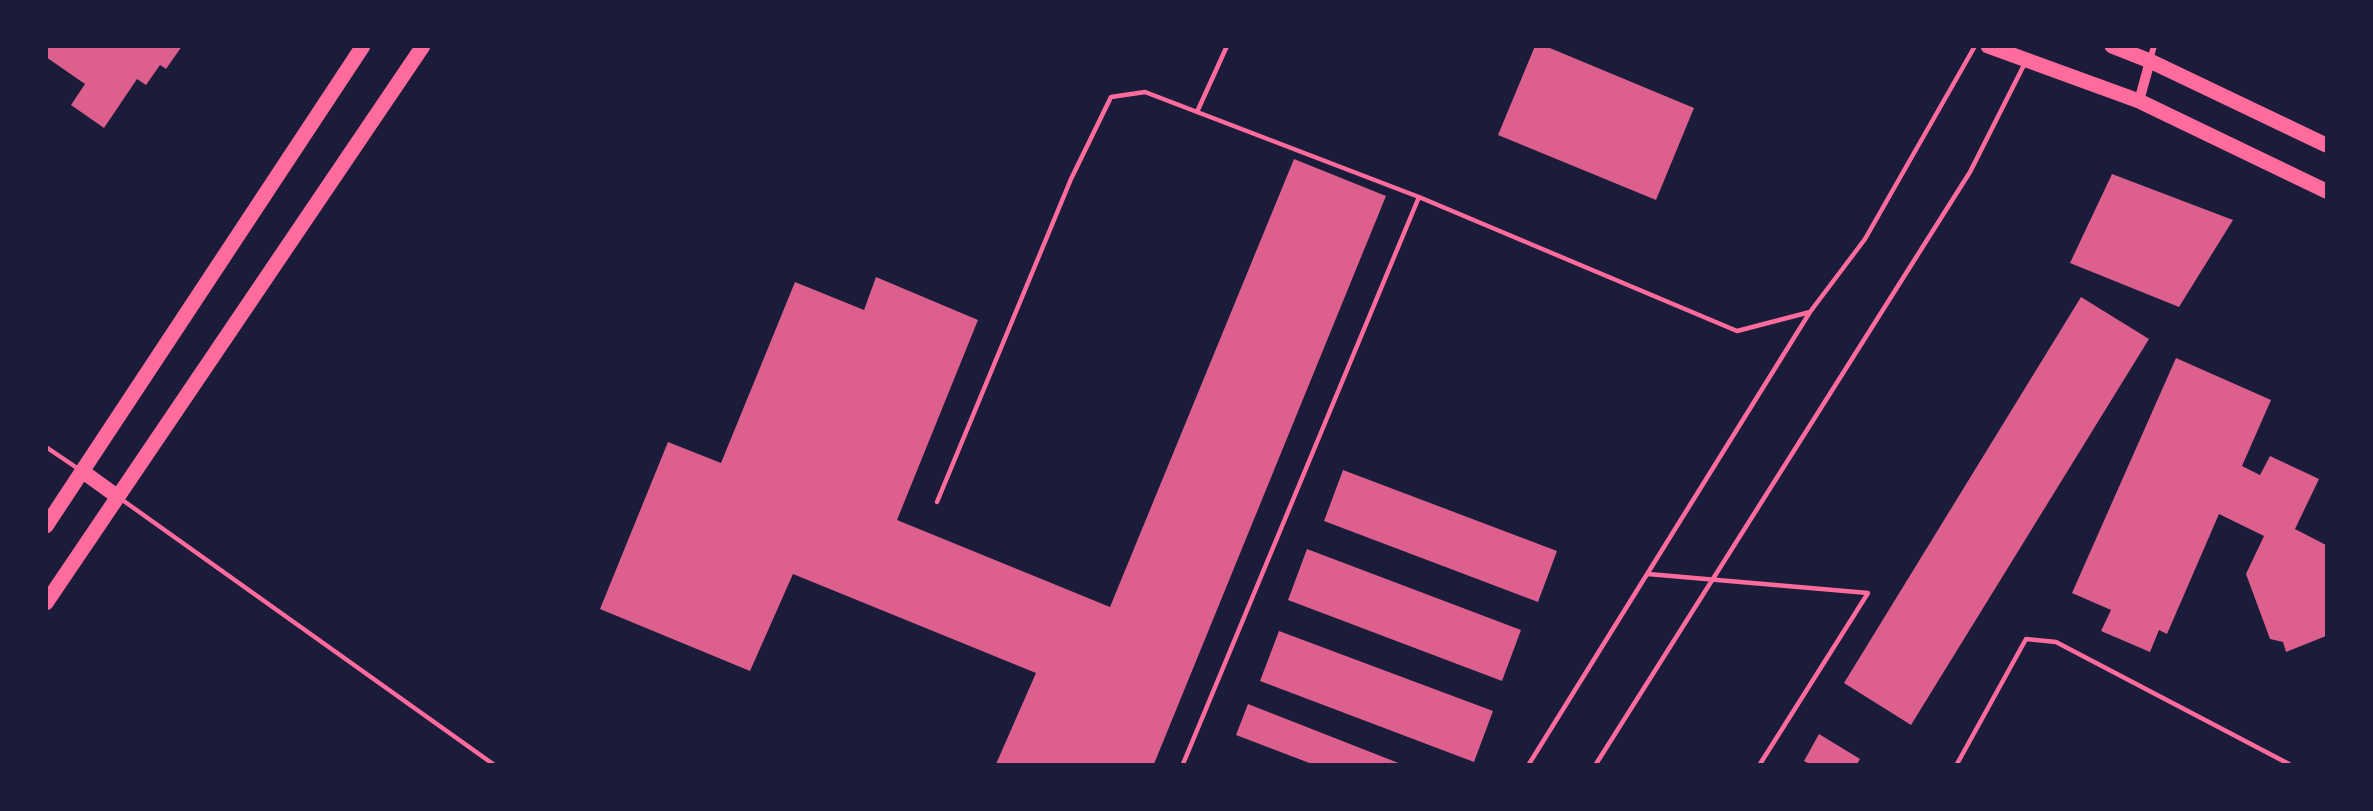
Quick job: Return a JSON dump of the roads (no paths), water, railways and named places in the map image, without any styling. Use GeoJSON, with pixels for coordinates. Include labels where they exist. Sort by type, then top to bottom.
{"type":"FeatureCollection","features":[{"type":"Feature","properties":{"kind":"main road"},"geometry":{"type":"LineString","coordinates":[[46,526],[363,46]]}},
{"type":"Feature","properties":{"kind":"main road"},"geometry":{"type":"LineString","coordinates":[[46,603],[423,46]]}},
{"type":"Feature","properties":{"kind":"main road"},"geometry":{"type":"LineString","coordinates":[[1988,46],[2139,101],[2326,191]]}},
{"type":"Feature","properties":{"kind":"main road"},"geometry":{"type":"LineString","coordinates":[[2112,46],[2152,54],[2326,145]]}},
{"type":"Feature","properties":{"kind":"main road"},"geometry":{"type":"LineString","coordinates":[[82,471],[118,497]]}},
{"type":"Feature","properties":{"kind":"street"},"geometry":{"type":"LineString","coordinates":[[2139,101],[2152,54]]}},
{"type":"Feature","properties":{"kind":"lane"},"geometry":{"type":"LineString","coordinates":[[1197,112],[1227,46]]}},
{"type":"Feature","properties":{"kind":"lane"},"geometry":{"type":"LineString","coordinates":[[1529,765],[1810,312],[1865,239],[1975,46]]}},
{"type":"Feature","properties":{"kind":"lane"},"geometry":{"type":"LineString","coordinates":[[1596,765],[1970,172],[2026,60]]}},
{"type":"Feature","properties":{"kind":"lane"},"geometry":{"type":"LineString","coordinates":[[937,502],[1071,178],[1111,97],[1145,92],[1419,197],[1737,330],[1810,312]]}},
{"type":"Feature","properties":{"kind":"lane"},"geometry":{"type":"LineString","coordinates":[[1183,765],[1419,197]]}},
{"type":"Feature","properties":{"kind":"lane"},"geometry":{"type":"LineString","coordinates":[[46,447],[82,471]]}},
{"type":"Feature","properties":{"kind":"lane"},"geometry":{"type":"LineString","coordinates":[[118,497],[493,765]]}},
{"type":"Feature","properties":{"kind":"lane"},"geometry":{"type":"LineString","coordinates":[[1648,574],[1869,593],[1761,765]]}},
{"type":"Feature","properties":{"kind":"lane"},"geometry":{"type":"LineString","coordinates":[[1957,765],[2026,639],[2056,642],[2289,765]]}}]}
